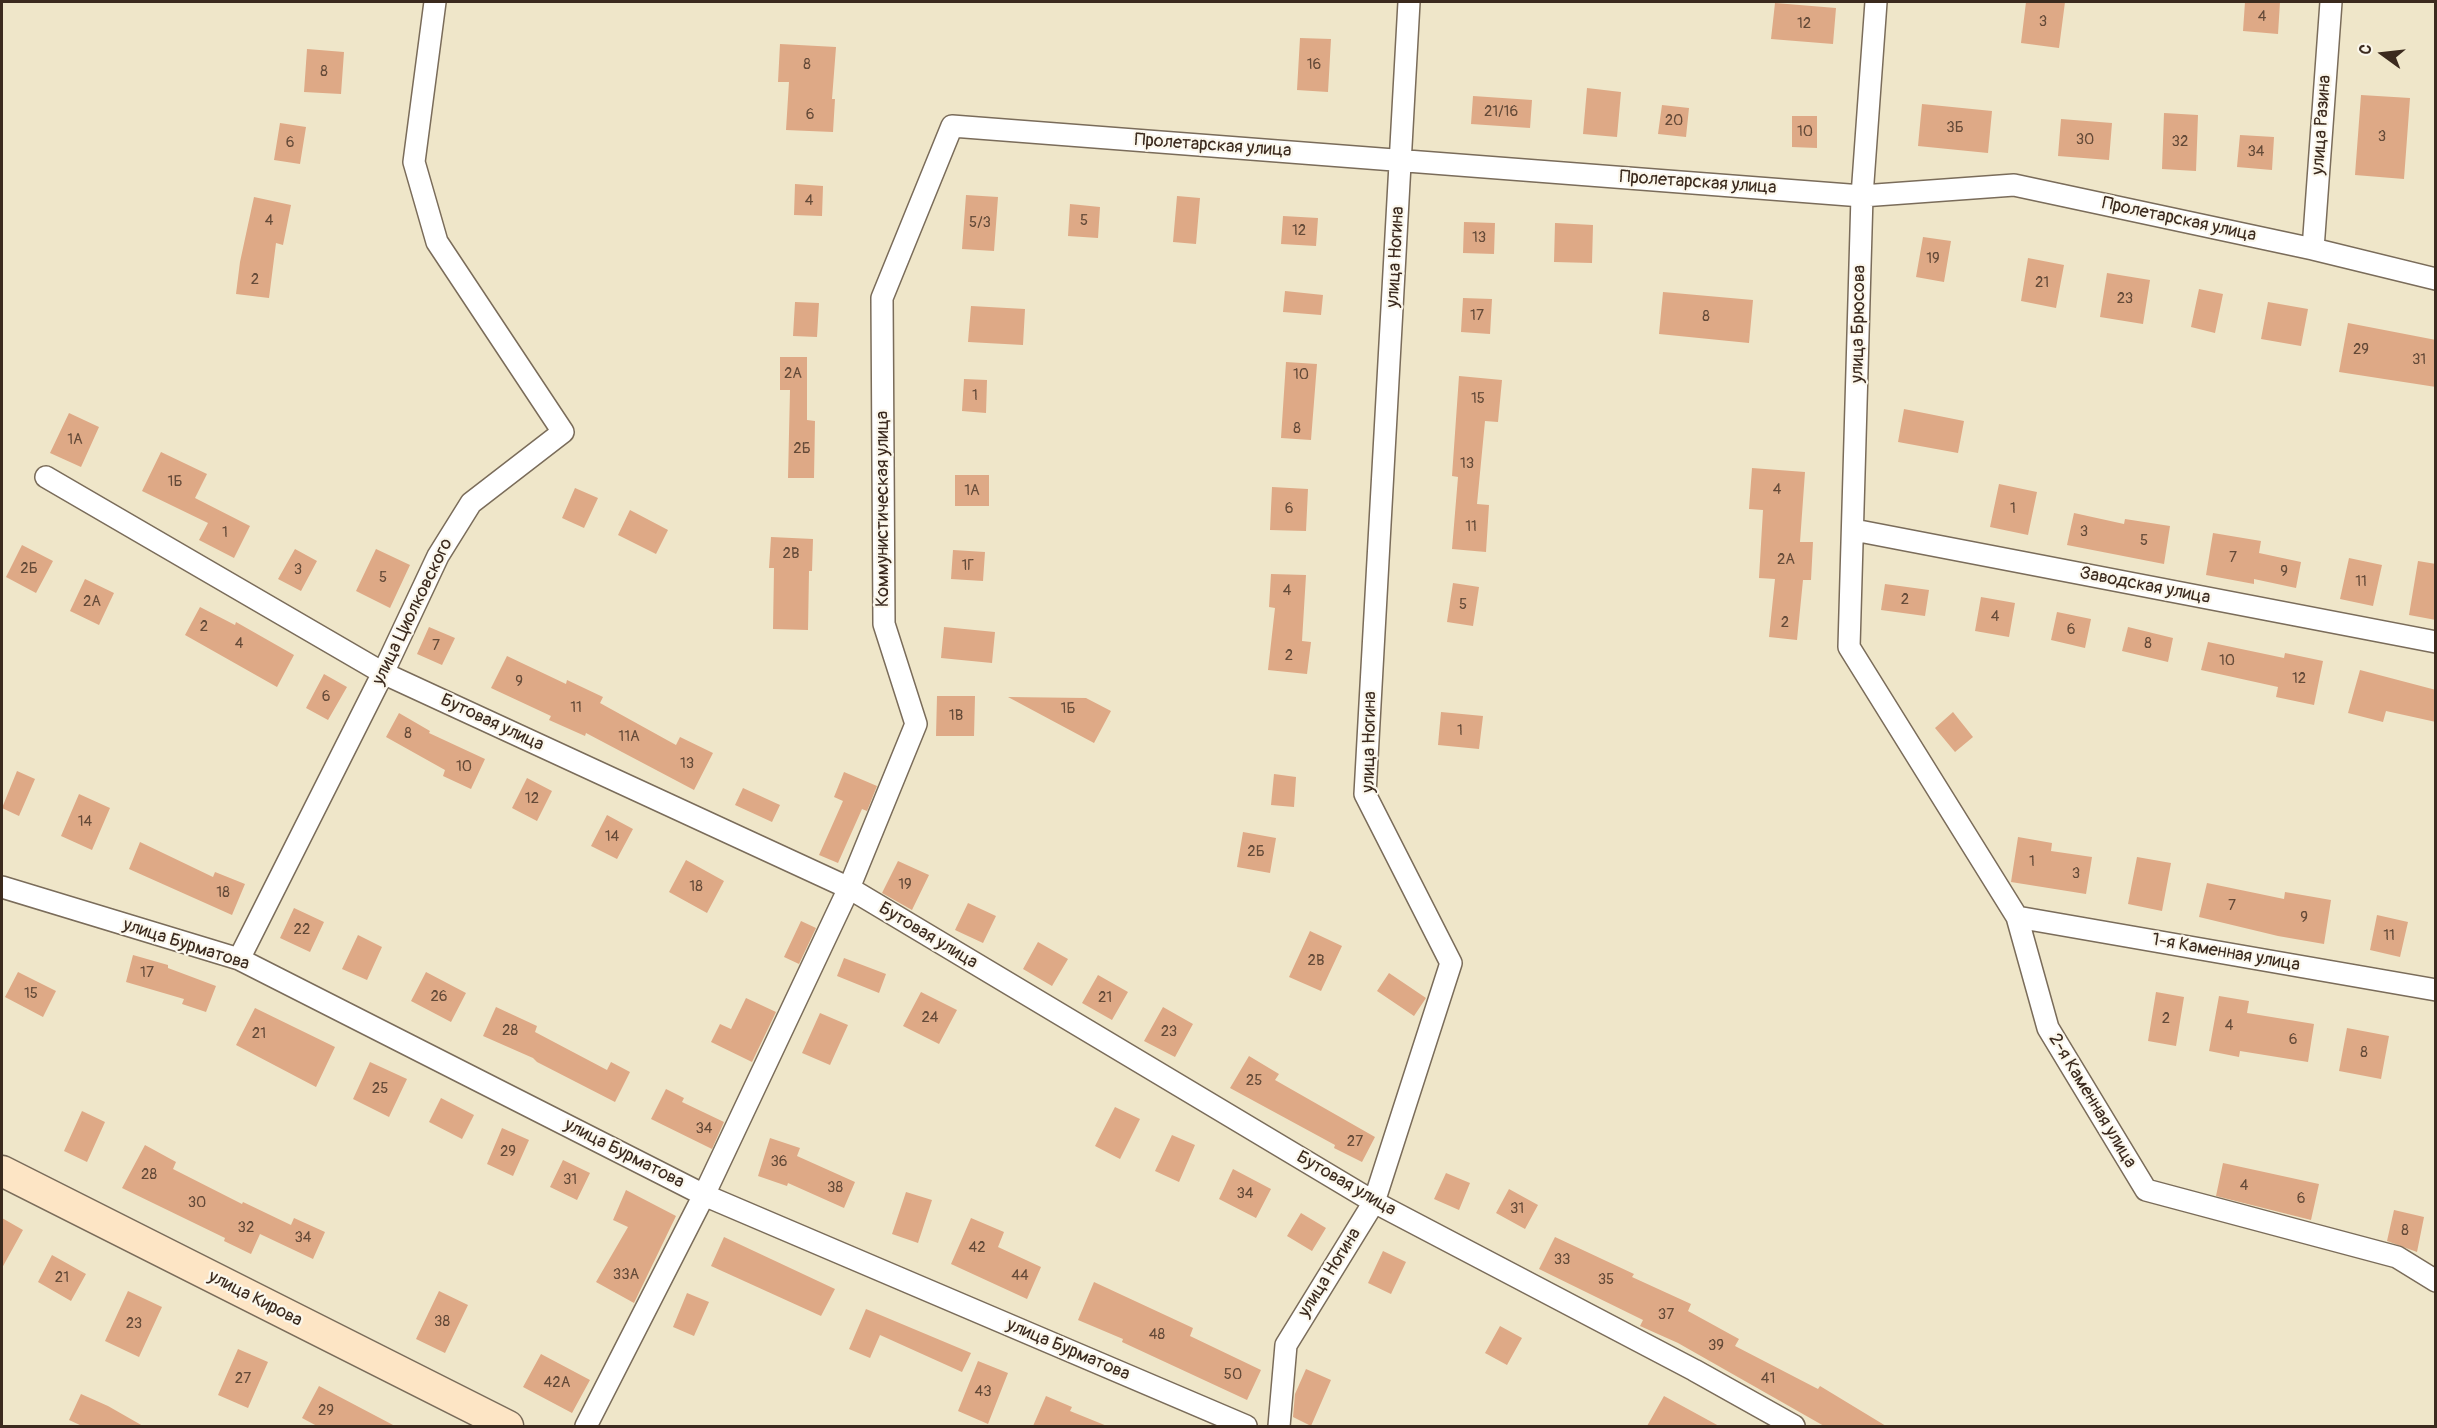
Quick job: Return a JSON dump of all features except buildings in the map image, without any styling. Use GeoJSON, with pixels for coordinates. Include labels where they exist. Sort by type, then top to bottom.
{"type":"FeatureCollection","features":[{"type":"Feature","properties":{"kind":"main road","name":"улица Кирова"},"geometry":{"type":"LineString","coordinates":[[2,1171],[508,1426]]}},
{"type":"Feature","properties":{"kind":"street","name":"улица Циолковского"},"geometry":{"type":"LineString","coordinates":[[239,959],[383,673],[438,556],[471,503],[563,432],[437,242],[414,162],[435,2]]}},
{"type":"Feature","properties":{"kind":"street","name":"улица Ногина"},"geometry":{"type":"LineString","coordinates":[[1279,1426],[1286,1345],[1374,1202],[1451,963],[1365,794],[1410,2]]}},
{"type":"Feature","properties":{"kind":"street","name":"улица Брюсова"},"geometry":{"type":"LineString","coordinates":[[1849,647],[1862,196],[1876,2]]}},
{"type":"Feature","properties":{"kind":"street","name":"улица Разина"},"geometry":{"type":"LineString","coordinates":[[2313,249],[2331,2]]}},
{"type":"Feature","properties":{"kind":"street","name":"Пролетарская улица"},"geometry":{"type":"LineString","coordinates":[[952,126],[1862,196],[2014,185],[2313,249],[2436,279]]}},
{"type":"Feature","properties":{"kind":"street","name":"Коммунистическая улица"},"geometry":{"type":"LineString","coordinates":[[586,1426],[704,1195],[849,888],[916,724],[884,624],[882,298],[952,126]]}},
{"type":"Feature","properties":{"kind":"street","name":"Бутовая улица"},"geometry":{"type":"LineString","coordinates":[[46,477],[383,673],[849,888],[1374,1202],[1694,1370],[1794,1426]]}},
{"type":"Feature","properties":{"kind":"street","name":"Заводская улица"},"geometry":{"type":"LineString","coordinates":[[1854,530],[2436,642]]}},
{"type":"Feature","properties":{"kind":"street","name":"2-я Каменная улица"},"geometry":{"type":"LineString","coordinates":[[1849,647],[2017,917],[2048,1028],[2146,1190],[2397,1257],[2436,1281]]}},
{"type":"Feature","properties":{"kind":"street","name":"улица Бурматова"},"geometry":{"type":"LineString","coordinates":[[2,887],[239,959],[704,1195],[1246,1426]]}},
{"type":"Feature","properties":{"kind":"street","name":"1-я Каменная улица"},"geometry":{"type":"LineString","coordinates":[[2017,917],[2436,990]]}}]}
